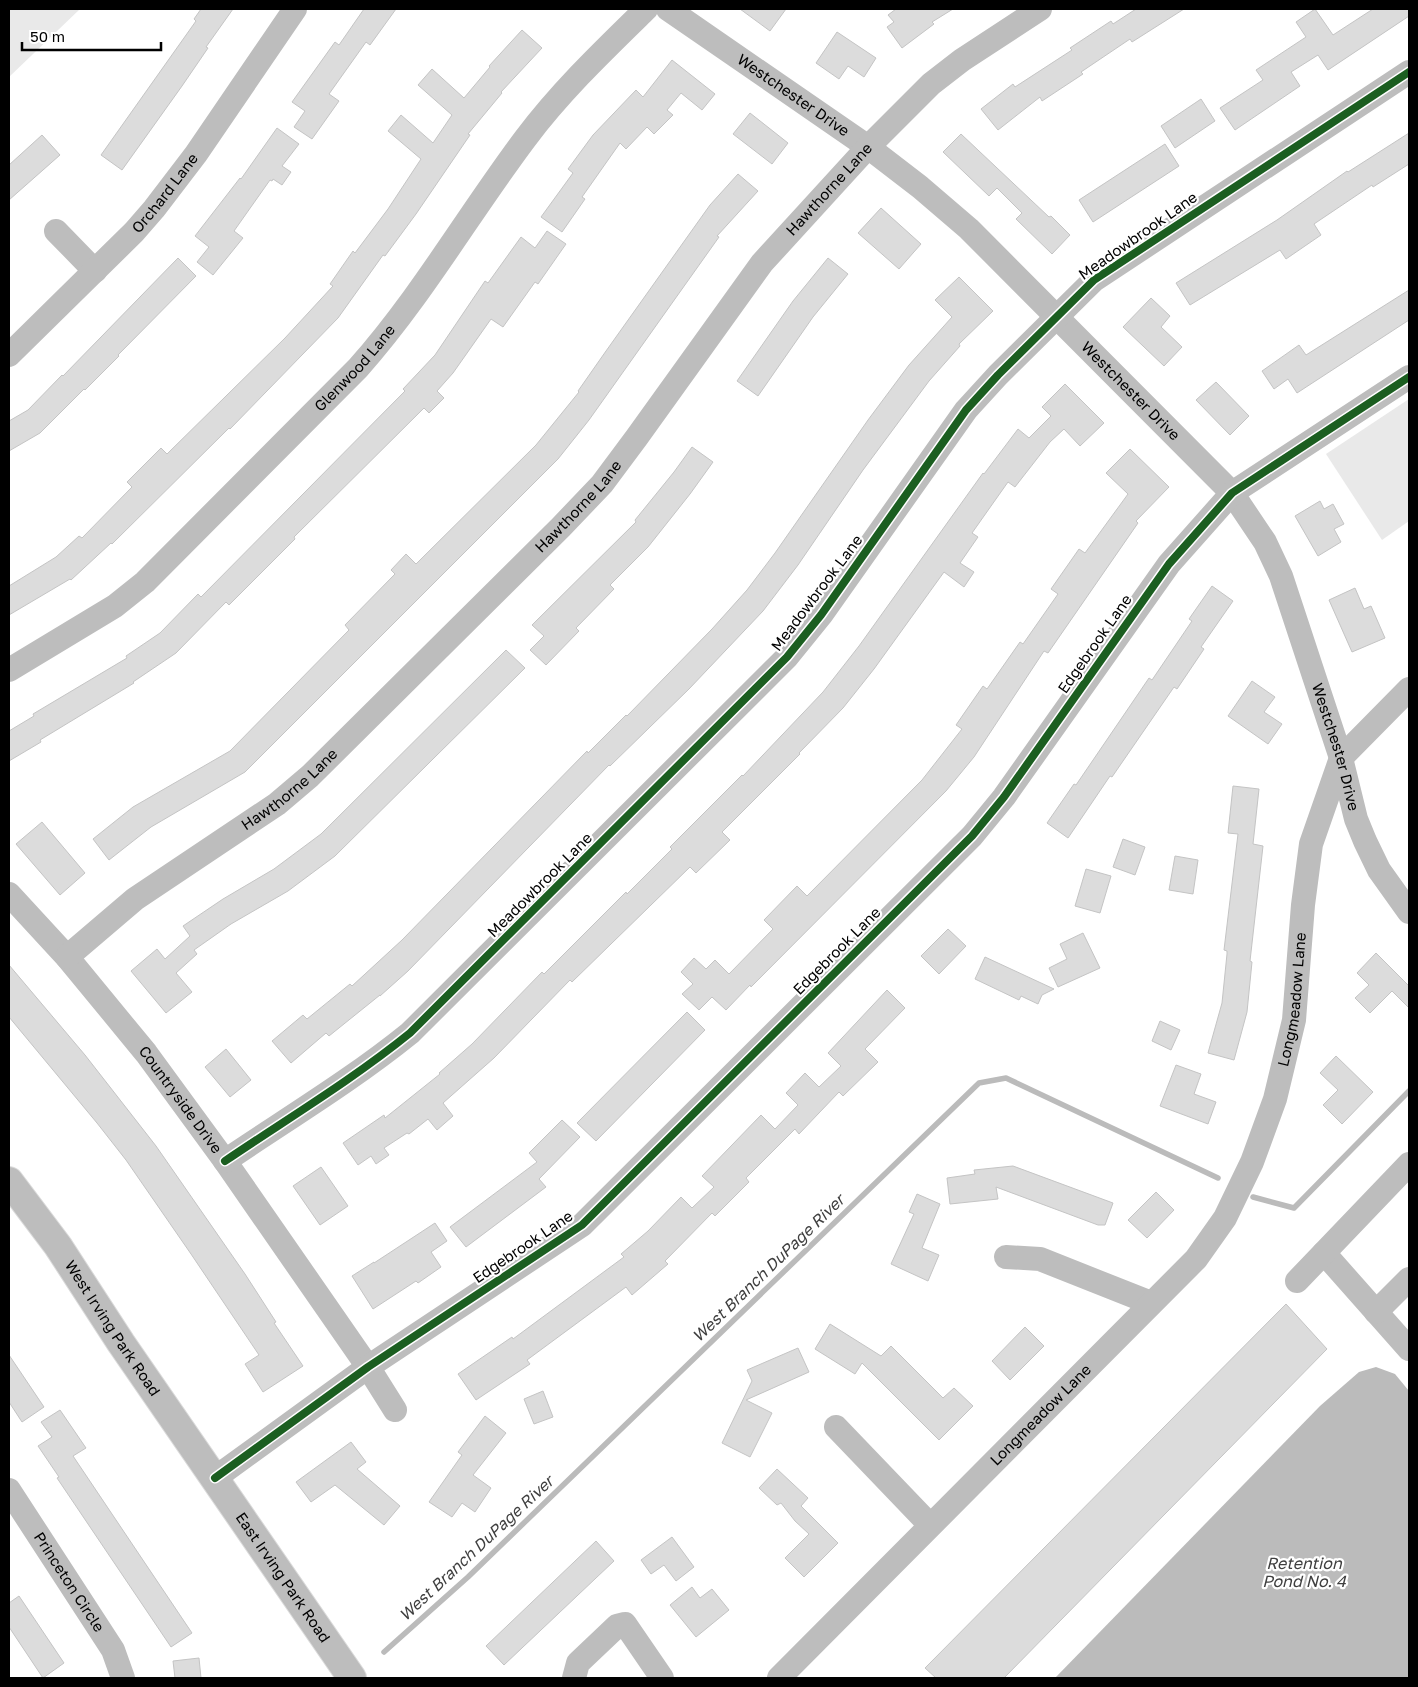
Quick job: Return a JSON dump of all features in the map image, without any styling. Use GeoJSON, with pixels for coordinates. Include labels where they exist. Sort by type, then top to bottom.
{"type":"FeatureCollection","features":[{"type":"Feature","properties":{"kind":"main road","name":"West Irving Park Road"},"geometry":{"type":"LineString","coordinates":[[9,1181],[58,1246],[215,1478]]}},
{"type":"Feature","properties":{"kind":"main road","name":"East Irving Park Road"},"geometry":{"type":"LineString","coordinates":[[215,1478],[352,1678]]}},
{"type":"Feature","properties":{"kind":"street","name":"Orchard Lane"},"geometry":{"type":"LineString","coordinates":[[9,355],[134,232],[196,154],[295,9]]}},
{"type":"Feature","properties":{"kind":"street","name":"Glenwood Lane"},"geometry":{"type":"LineString","coordinates":[[9,670],[115,606],[145,582],[358,368],[408,306],[525,139],[553,104],[581,73],[646,9]]}},
{"type":"Feature","properties":{"kind":"street","name":"Westchester Drive"},"geometry":{"type":"LineString","coordinates":[[668,9],[868,147],[920,187],[969,229],[1232,493],[1265,542],[1281,576],[1341,758],[1356,820],[1379,870],[1409,912]]}},
{"type":"Feature","properties":{"kind":"street","name":"Hawthorne Lane"},"geometry":{"type":"LineString","coordinates":[[67,957],[135,899],[277,804],[310,776],[602,484],[762,263],[868,147],[931,84],[962,60],[1040,9]]}},
{"type":"Feature","properties":{"kind":"street","name":"Meadowbrook Lane"},"geometry":{"type":"LineString","coordinates":[[225,1161],[356,1073],[410,1033],[787,656],[820,615],[966,410],[998,375],[1094,280],[1409,72]]}},
{"type":"Feature","properties":{"kind":"street"},"geometry":{"type":"LineString","coordinates":[[56,231],[95,271]]}},
{"type":"Feature","properties":{"kind":"street","name":"Edgebrook Lane"},"geometry":{"type":"LineString","coordinates":[[215,1478],[368,1367],[582,1225],[972,836],[1004,797],[1169,564],[1232,493],[1409,377]]}},
{"type":"Feature","properties":{"kind":"street","name":"Longmeadow Lane"},"geometry":{"type":"LineString","coordinates":[[779,1678],[1196,1259],[1225,1218],[1252,1162],[1275,1099],[1294,1020],[1303,905],[1311,844],[1341,758],[1409,689]]}},
{"type":"Feature","properties":{"kind":"street","name":"Countryside Drive"},"geometry":{"type":"LineString","coordinates":[[9,894],[67,957],[146,1053],[225,1161],[368,1367]]}},
{"type":"Feature","properties":{"kind":"street"},"geometry":{"type":"LineString","coordinates":[[1296,1281],[1409,1164]]}},
{"type":"Feature","properties":{"kind":"street"},"geometry":{"type":"LineString","coordinates":[[1324,1253],[1409,1349]]}},
{"type":"Feature","properties":{"kind":"street"},"geometry":{"type":"LineString","coordinates":[[1006,1257],[1040,1259],[1151,1303]]}},
{"type":"Feature","properties":{"kind":"street"},"geometry":{"type":"LineString","coordinates":[[1376,1312],[1409,1278]]}},
{"type":"Feature","properties":{"kind":"street"},"geometry":{"type":"LineString","coordinates":[[368,1367],[396,1410]]}},
{"type":"Feature","properties":{"kind":"street"},"geometry":{"type":"LineString","coordinates":[[836,1427],[930,1525]]}},
{"type":"Feature","properties":{"kind":"street","name":"Princeton Circle"},"geometry":{"type":"LineString","coordinates":[[9,1490],[109,1644],[120,1666],[123,1678]]}},
{"type":"Feature","properties":{"kind":"street"},"geometry":{"type":"LineString","coordinates":[[574,1678],[578,1663],[617,1626],[625,1624],[662,1678]]}},
{"type":"Feature","properties":{"kind":"shaded area"},"geometry":{"type":"Polygon","coordinates":[[[9,9],[80,9],[9,77],[9,9]]]}},
{"type":"Feature","properties":{"kind":"shaded area"},"geometry":{"type":"Polygon","coordinates":[[[1409,399],[1409,521],[1382,540],[1326,454],[1409,399]]]}},
{"type":"Feature","properties":{"kind":"water","name":"Retention Pond No. 4"},"geometry":{"type":"Polygon","coordinates":[[[1376,1367],[1395,1374],[1409,1391],[1409,1678],[1055,1678],[1320,1406],[1359,1372],[1376,1367]]]}},
{"type":"Feature","properties":{"kind":"building"},"geometry":{"type":"Polygon","coordinates":[[[201,9],[233,9],[206,47],[208,48],[182,86],[122,170],[101,155],[196,21],[194,19],[201,9]]]}},
{"type":"Feature","properties":{"kind":"building"},"geometry":{"type":"Polygon","coordinates":[[[364,9],[396,9],[370,45],[366,42],[329,94],[339,101],[312,139],[294,127],[305,111],[292,102],[335,42],[339,45],[364,9]]]}},
{"type":"Feature","properties":{"kind":"building"},"geometry":{"type":"Polygon","coordinates":[[[740,9],[786,9],[770,31],[740,9]]]}},
{"type":"Feature","properties":{"kind":"building"},"geometry":{"type":"Polygon","coordinates":[[[896,9],[953,9],[932,22],[934,24],[902,48],[887,27],[894,22],[888,15],[896,9]]]}},
{"type":"Feature","properties":{"kind":"building"},"geometry":{"type":"Polygon","coordinates":[[[1136,9],[1184,9],[1132,42],[1130,39],[1081,72],[1083,74],[1042,101],[1040,97],[998,130],[981,109],[1013,84],[1015,87],[1072,50],[1070,48],[1111,21],[1113,24],[1136,9]]]}},
{"type":"Feature","properties":{"kind":"building"},"geometry":{"type":"Polygon","coordinates":[[[1315,9],[1333,35],[1373,9],[1409,9],[1409,16],[1328,70],[1318,55],[1291,72],[1300,86],[1235,130],[1220,108],[1263,80],[1256,70],[1306,37],[1296,22],[1315,9]]]}},
{"type":"Feature","properties":{"kind":"building"},"geometry":{"type":"Polygon","coordinates":[[[522,30],[542,48],[501,92],[468,134],[470,135],[416,214],[385,256],[383,255],[338,318],[230,429],[112,544],[71,580],[9,615],[9,586],[56,557],[79,536],[82,538],[132,487],[127,482],[161,448],[167,454],[285,338],[333,286],[330,284],[353,251],[355,253],[388,209],[421,159],[388,131],[401,115],[433,143],[452,115],[418,85],[432,69],[464,98],[489,66],[522,30]]]}},
{"type":"Feature","properties":{"kind":"building"},"geometry":{"type":"Polygon","coordinates":[[[837,32],[876,58],[864,77],[848,66],[839,79],[816,63],[837,32]]]}},
{"type":"Feature","properties":{"kind":"building"},"geometry":{"type":"Polygon","coordinates":[[[672,60],[715,94],[702,110],[681,93],[667,110],[673,115],[654,134],[647,127],[626,149],[620,143],[582,197],[585,199],[562,232],[541,217],[573,173],[568,169],[593,135],[636,90],[643,97],[672,60]]]}},
{"type":"Feature","properties":{"kind":"building"},"geometry":{"type":"Polygon","coordinates":[[[1201,99],[1215,121],[1175,148],[1161,126],[1201,99]]]}},
{"type":"Feature","properties":{"kind":"building"},"geometry":{"type":"Polygon","coordinates":[[[750,113],[788,143],[772,164],[733,134],[750,113]]]}},
{"type":"Feature","properties":{"kind":"building"},"geometry":{"type":"Polygon","coordinates":[[[277,128],[299,144],[282,166],[291,172],[282,185],[273,179],[272,181],[270,180],[234,231],[243,238],[213,275],[197,262],[209,247],[195,236],[241,179],[277,128]]]}},
{"type":"Feature","properties":{"kind":"building"},"geometry":{"type":"Polygon","coordinates":[[[1409,133],[1409,164],[1373,187],[1372,185],[1314,224],[1321,235],[1286,259],[1280,250],[1190,305],[1176,283],[1277,220],[1347,171],[1409,133]]]}},
{"type":"Feature","properties":{"kind":"building"},"geometry":{"type":"Polygon","coordinates":[[[961,134],[1070,235],[1052,254],[1016,219],[1022,213],[997,188],[989,196],[943,152],[961,134]]]}},
{"type":"Feature","properties":{"kind":"building"},"geometry":{"type":"Polygon","coordinates":[[[42,135],[60,155],[9,200],[9,165],[42,135]]]}},
{"type":"Feature","properties":{"kind":"building"},"geometry":{"type":"Polygon","coordinates":[[[1165,144],[1179,166],[1093,222],[1079,200],[1165,144]]]}},
{"type":"Feature","properties":{"kind":"building"},"geometry":{"type":"Polygon","coordinates":[[[738,174],[758,191],[717,236],[719,237],[589,420],[558,459],[245,772],[151,827],[109,860],[93,839],[133,807],[230,751],[349,630],[345,625],[395,574],[391,570],[406,554],[416,564],[536,445],[579,392],[710,205],[738,174]]]}},
{"type":"Feature","properties":{"kind":"building"},"geometry":{"type":"Polygon","coordinates":[[[881,208],[921,244],[899,269],[858,233],[881,208]]]}},
{"type":"Feature","properties":{"kind":"building"},"geometry":{"type":"Polygon","coordinates":[[[547,231],[566,244],[538,284],[535,282],[503,327],[491,319],[453,373],[437,391],[444,398],[429,413],[424,408],[294,537],[295,539],[229,605],[226,602],[176,653],[134,683],[9,761],[9,731],[34,716],[33,714],[127,658],[126,656],[160,633],[198,594],[201,597],[405,391],[403,389],[435,355],[485,281],[488,283],[521,237],[535,248],[547,231]]]}},
{"type":"Feature","properties":{"kind":"building"},"geometry":{"type":"Polygon","coordinates":[[[178,258],[196,276],[119,356],[40,433],[9,451],[9,421],[28,410],[178,258]]]}},
{"type":"Feature","properties":{"kind":"building"},"geometry":{"type":"Polygon","coordinates":[[[828,258],[848,274],[813,317],[758,396],[737,381],[793,301],[828,258]]]}},
{"type":"Feature","properties":{"kind":"building"},"geometry":{"type":"Polygon","coordinates":[[[959,277],[993,311],[959,344],[960,346],[929,381],[763,611],[689,689],[609,765],[408,971],[380,996],[329,1036],[326,1033],[291,1063],[272,1041],[303,1015],[307,1019],[350,984],[352,986],[402,940],[587,751],[588,753],[627,716],[712,629],[747,590],[909,365],[952,317],[935,300],[959,277]]]}},
{"type":"Feature","properties":{"kind":"building"},"geometry":{"type":"Polygon","coordinates":[[[1409,290],[1409,320],[1297,393],[1288,379],[1274,389],[1262,371],[1299,345],[1306,355],[1409,290]]]}},
{"type":"Feature","properties":{"kind":"building"},"geometry":{"type":"Polygon","coordinates":[[[1151,298],[1170,316],[1161,327],[1182,347],[1164,366],[1123,327],[1151,298]]]}},
{"type":"Feature","properties":{"kind":"building"},"geometry":{"type":"Polygon","coordinates":[[[1216,382],[1249,416],[1230,435],[1196,400],[1216,382]]]}},
{"type":"Feature","properties":{"kind":"building"},"geometry":{"type":"Polygon","coordinates":[[[1065,384],[1104,423],[1080,446],[1064,429],[1050,442],[1015,487],[1008,482],[972,533],[978,537],[960,563],[974,572],[964,587],[944,572],[874,669],[843,708],[722,832],[730,840],[696,873],[690,867],[572,982],[570,980],[494,1058],[443,1103],[453,1116],[437,1130],[428,1119],[409,1134],[407,1133],[384,1148],[389,1155],[376,1164],[371,1156],[358,1165],[343,1143],[384,1115],[385,1118],[440,1074],[472,1044],[542,972],[544,974],[672,849],[670,847],[743,776],[823,692],[859,646],[983,473],[1018,429],[1029,438],[1051,416],[1042,407],[1065,384]]]}},
{"type":"Feature","properties":{"kind":"building"},"geometry":{"type":"Polygon","coordinates":[[[692,447],[713,462],[648,547],[610,585],[614,589],[576,628],[579,631],[546,665],[530,650],[544,636],[532,625],[636,522],[635,520],[692,447]]]}},
{"type":"Feature","properties":{"kind":"building"},"geometry":{"type":"Polygon","coordinates":[[[1130,449],[1169,487],[1136,521],[1138,523],[1048,653],[1044,651],[974,757],[946,791],[726,1010],[712,997],[699,1010],[682,994],[693,984],[681,972],[694,958],[706,969],[715,960],[729,974],[773,929],[764,920],[797,886],[807,896],[922,780],[962,729],[956,725],[983,686],[987,689],[1020,642],[1023,644],[1058,594],[1051,589],[1079,549],[1085,553],[1128,494],[1106,473],[1130,449]]]}},
{"type":"Feature","properties":{"kind":"building"},"geometry":{"type":"Polygon","coordinates":[[[1320,501],[1324,509],[1333,504],[1344,524],[1334,529],[1341,542],[1318,556],[1295,516],[1320,501]]]}},
{"type":"Feature","properties":{"kind":"building"},"geometry":{"type":"Polygon","coordinates":[[[1212,586],[1233,601],[1201,647],[1204,649],[1177,689],[1174,687],[1068,838],[1047,823],[1074,784],[1076,785],[1149,678],[1152,680],[1192,621],[1189,619],[1212,586]]]}},
{"type":"Feature","properties":{"kind":"building"},"geometry":{"type":"Polygon","coordinates":[[[1355,588],[1364,609],[1371,606],[1385,638],[1352,652],[1329,600],[1355,588]]]}},
{"type":"Feature","properties":{"kind":"building"},"geometry":{"type":"Polygon","coordinates":[[[506,650],[525,668],[335,856],[288,891],[231,924],[194,950],[197,954],[176,973],[192,992],[166,1013],[131,971],[157,949],[165,959],[190,936],[183,926],[223,899],[274,869],[321,834],[506,650]]]}},
{"type":"Feature","properties":{"kind":"building"},"geometry":{"type":"Polygon","coordinates":[[[1252,681],[1275,697],[1264,712],[1282,724],[1268,744],[1228,716],[1252,681]]]}},
{"type":"Feature","properties":{"kind":"building"},"geometry":{"type":"Polygon","coordinates":[[[1233,786],[1259,789],[1253,844],[1263,846],[1250,961],[1252,962],[1247,1012],[1234,1060],[1208,1053],[1222,1003],[1227,954],[1227,951],[1224,950],[1238,834],[1228,833],[1233,786]]]}},
{"type":"Feature","properties":{"kind":"building"},"geometry":{"type":"Polygon","coordinates":[[[42,822],[85,873],[60,895],[16,844],[42,822]]]}},
{"type":"Feature","properties":{"kind":"building"},"geometry":{"type":"Polygon","coordinates":[[[1123,839],[1145,847],[1135,875],[1113,867],[1123,839]]]}},
{"type":"Feature","properties":{"kind":"building"},"geometry":{"type":"Polygon","coordinates":[[[1175,856],[1198,860],[1193,894],[1169,890],[1175,856]]]}},
{"type":"Feature","properties":{"kind":"building"},"geometry":{"type":"Polygon","coordinates":[[[1086,869],[1111,876],[1100,913],[1075,906],[1086,869]]]}},
{"type":"Feature","properties":{"kind":"building"},"geometry":{"type":"Polygon","coordinates":[[[948,929],[966,946],[939,974],[921,956],[948,929]]]}},
{"type":"Feature","properties":{"kind":"building"},"geometry":{"type":"Polygon","coordinates":[[[1083,933],[1100,968],[1058,987],[1049,968],[1067,959],[1060,944],[1083,933]]]}},
{"type":"Feature","properties":{"kind":"building"},"geometry":{"type":"Polygon","coordinates":[[[1376,953],[1409,986],[1409,1008],[1392,991],[1370,1013],[1355,998],[1369,985],[1357,973],[1376,953]]]}},
{"type":"Feature","properties":{"kind":"building"},"geometry":{"type":"Polygon","coordinates":[[[985,957],[1054,989],[1042,995],[1038,1004],[1021,996],[1019,1000],[975,979],[985,957]]]}},
{"type":"Feature","properties":{"kind":"building"},"geometry":{"type":"Polygon","coordinates":[[[9,965],[85,1055],[156,1146],[245,1274],[276,1322],[274,1323],[303,1366],[263,1392],[245,1364],[259,1355],[191,1254],[126,1160],[9,1017],[9,965]]]}},
{"type":"Feature","properties":{"kind":"building"},"geometry":{"type":"Polygon","coordinates":[[[887,990],[905,1008],[865,1049],[878,1062],[843,1096],[839,1092],[799,1134],[795,1129],[746,1178],[749,1182],[715,1216],[712,1213],[665,1261],[668,1264],[632,1295],[626,1287],[527,1360],[530,1364],[476,1400],[458,1374],[512,1337],[513,1339],[624,1257],[621,1254],[648,1231],[681,1197],[692,1208],[714,1187],[702,1176],[761,1115],[775,1129],[798,1105],[786,1093],[805,1073],[819,1087],[841,1066],[828,1053],[887,990]]]}},
{"type":"Feature","properties":{"kind":"building"},"geometry":{"type":"Polygon","coordinates":[[[687,1012],[705,1030],[596,1141],[577,1123],[687,1012]]]}},
{"type":"Feature","properties":{"kind":"building"},"geometry":{"type":"Polygon","coordinates":[[[1160,1021],[1180,1030],[1171,1050],[1152,1041],[1160,1021]]]}},
{"type":"Feature","properties":{"kind":"building"},"geometry":{"type":"Polygon","coordinates":[[[226,1049],[251,1080],[230,1097],[205,1067],[226,1049]]]}},
{"type":"Feature","properties":{"kind":"building"},"geometry":{"type":"Polygon","coordinates":[[[1336,1056],[1373,1092],[1342,1124],[1323,1105],[1338,1090],[1320,1073],[1336,1056]]]}},
{"type":"Feature","properties":{"kind":"building"},"geometry":{"type":"Polygon","coordinates":[[[1176,1065],[1201,1074],[1194,1094],[1216,1102],[1208,1124],[1160,1106],[1176,1065]]]}},
{"type":"Feature","properties":{"kind":"building"},"geometry":{"type":"Polygon","coordinates":[[[562,1120],[580,1137],[539,1179],[546,1187],[466,1247],[450,1227],[537,1162],[529,1153],[562,1120]]]}},
{"type":"Feature","properties":{"kind":"building"},"geometry":{"type":"Polygon","coordinates":[[[1013,1166],[1113,1203],[1105,1225],[1098,1225],[996,1187],[998,1199],[950,1204],[947,1178],[975,1174],[974,1170],[1013,1166]]]}},
{"type":"Feature","properties":{"kind":"building"},"geometry":{"type":"Polygon","coordinates":[[[321,1167],[348,1206],[320,1225],[293,1186],[321,1167]]]}},
{"type":"Feature","properties":{"kind":"building"},"geometry":{"type":"Polygon","coordinates":[[[1156,1192],[1174,1210],[1147,1238],[1128,1220],[1156,1192]]]}},
{"type":"Feature","properties":{"kind":"building"},"geometry":{"type":"Polygon","coordinates":[[[917,1194],[940,1204],[922,1248],[939,1255],[928,1281],[891,1264],[914,1214],[909,1212],[917,1194]]]}},
{"type":"Feature","properties":{"kind":"building"},"geometry":{"type":"Polygon","coordinates":[[[435,1223],[447,1241],[431,1252],[441,1267],[418,1283],[416,1281],[373,1309],[352,1276],[435,1223]]]}},
{"type":"Feature","properties":{"kind":"building"},"geometry":{"type":"Polygon","coordinates":[[[1286,1304],[1327,1349],[1004,1678],[936,1678],[925,1668],[1286,1304]]]}},
{"type":"Feature","properties":{"kind":"building"},"geometry":{"type":"Polygon","coordinates":[[[830,1324],[881,1356],[891,1346],[943,1398],[954,1388],[973,1406],[939,1440],[862,1363],[855,1374],[815,1349],[830,1324]]]}},
{"type":"Feature","properties":{"kind":"building"},"geometry":{"type":"Polygon","coordinates":[[[1025,1327],[1044,1346],[1010,1380],[992,1361],[1025,1327]]]}},
{"type":"Feature","properties":{"kind":"building"},"geometry":{"type":"Polygon","coordinates":[[[798,1348],[809,1372],[746,1400],[772,1413],[750,1457],[722,1443],[752,1381],[747,1370],[798,1348]]]}},
{"type":"Feature","properties":{"kind":"building"},"geometry":{"type":"Polygon","coordinates":[[[9,1355],[44,1407],[22,1422],[9,1402],[9,1355]]]}},
{"type":"Feature","properties":{"kind":"building"},"geometry":{"type":"Polygon","coordinates":[[[543,1391],[553,1417],[534,1424],[524,1399],[543,1391]]]}},
{"type":"Feature","properties":{"kind":"building"},"geometry":{"type":"Polygon","coordinates":[[[60,1410],[86,1448],[73,1456],[192,1633],[171,1647],[57,1478],[59,1477],[38,1446],[52,1437],[41,1422],[60,1410]]]}},
{"type":"Feature","properties":{"kind":"building"},"geometry":{"type":"Polygon","coordinates":[[[485,1416],[506,1433],[473,1475],[491,1488],[475,1512],[462,1503],[452,1517],[429,1502],[462,1455],[458,1452],[485,1416]]]}},
{"type":"Feature","properties":{"kind":"building"},"geometry":{"type":"Polygon","coordinates":[[[351,1442],[366,1462],[357,1469],[400,1506],[384,1525],[335,1485],[311,1502],[296,1482],[351,1442]]]}},
{"type":"Feature","properties":{"kind":"building"},"geometry":{"type":"Polygon","coordinates":[[[777,1469],[808,1498],[801,1506],[838,1543],[804,1577],[785,1558],[809,1534],[795,1521],[781,1503],[777,1505],[759,1488],[777,1469]]]}},
{"type":"Feature","properties":{"kind":"building"},"geometry":{"type":"Polygon","coordinates":[[[672,1537],[694,1567],[676,1581],[664,1565],[651,1574],[641,1560],[672,1537]]]}},
{"type":"Feature","properties":{"kind":"building"},"geometry":{"type":"Polygon","coordinates":[[[596,1541],[614,1561],[504,1665],[486,1646],[596,1541]]]}},
{"type":"Feature","properties":{"kind":"building"},"geometry":{"type":"Polygon","coordinates":[[[692,1587],[700,1598],[712,1589],[729,1610],[696,1637],[670,1605],[692,1587]]]}},
{"type":"Feature","properties":{"kind":"building"},"geometry":{"type":"Polygon","coordinates":[[[19,1596],[64,1663],[43,1678],[9,1627],[9,1603],[19,1596]]]}},
{"type":"Feature","properties":{"kind":"building"},"geometry":{"type":"Polygon","coordinates":[[[199,1658],[201,1678],[175,1678],[173,1661],[199,1658]]]}},
{"type":"Feature","properties":{"kind":"waterway","name":"West Branch DuPage River"},"geometry":{"type":"LineString","coordinates":[[384,1652],[468,1577],[979,1083],[1006,1078],[1218,1178]]}},
{"type":"Feature","properties":{"kind":"waterway","name":"West Branch DuPage River"},"geometry":{"type":"LineString","coordinates":[[1253,1197],[1294,1208],[1409,1091]]}},
{"type":"Feature","properties":{"kind":"cycle path"},"geometry":{"type":"LineString","coordinates":[[225,1161],[342,1083],[410,1033],[787,657],[821,615],[966,410],[998,375],[1094,280],[1409,72]]}},
{"type":"Feature","properties":{"kind":"cycle path"},"geometry":{"type":"LineString","coordinates":[[215,1478],[368,1367],[582,1225],[972,836],[1004,797],[1169,564],[1232,493],[1409,377]]}}]}
